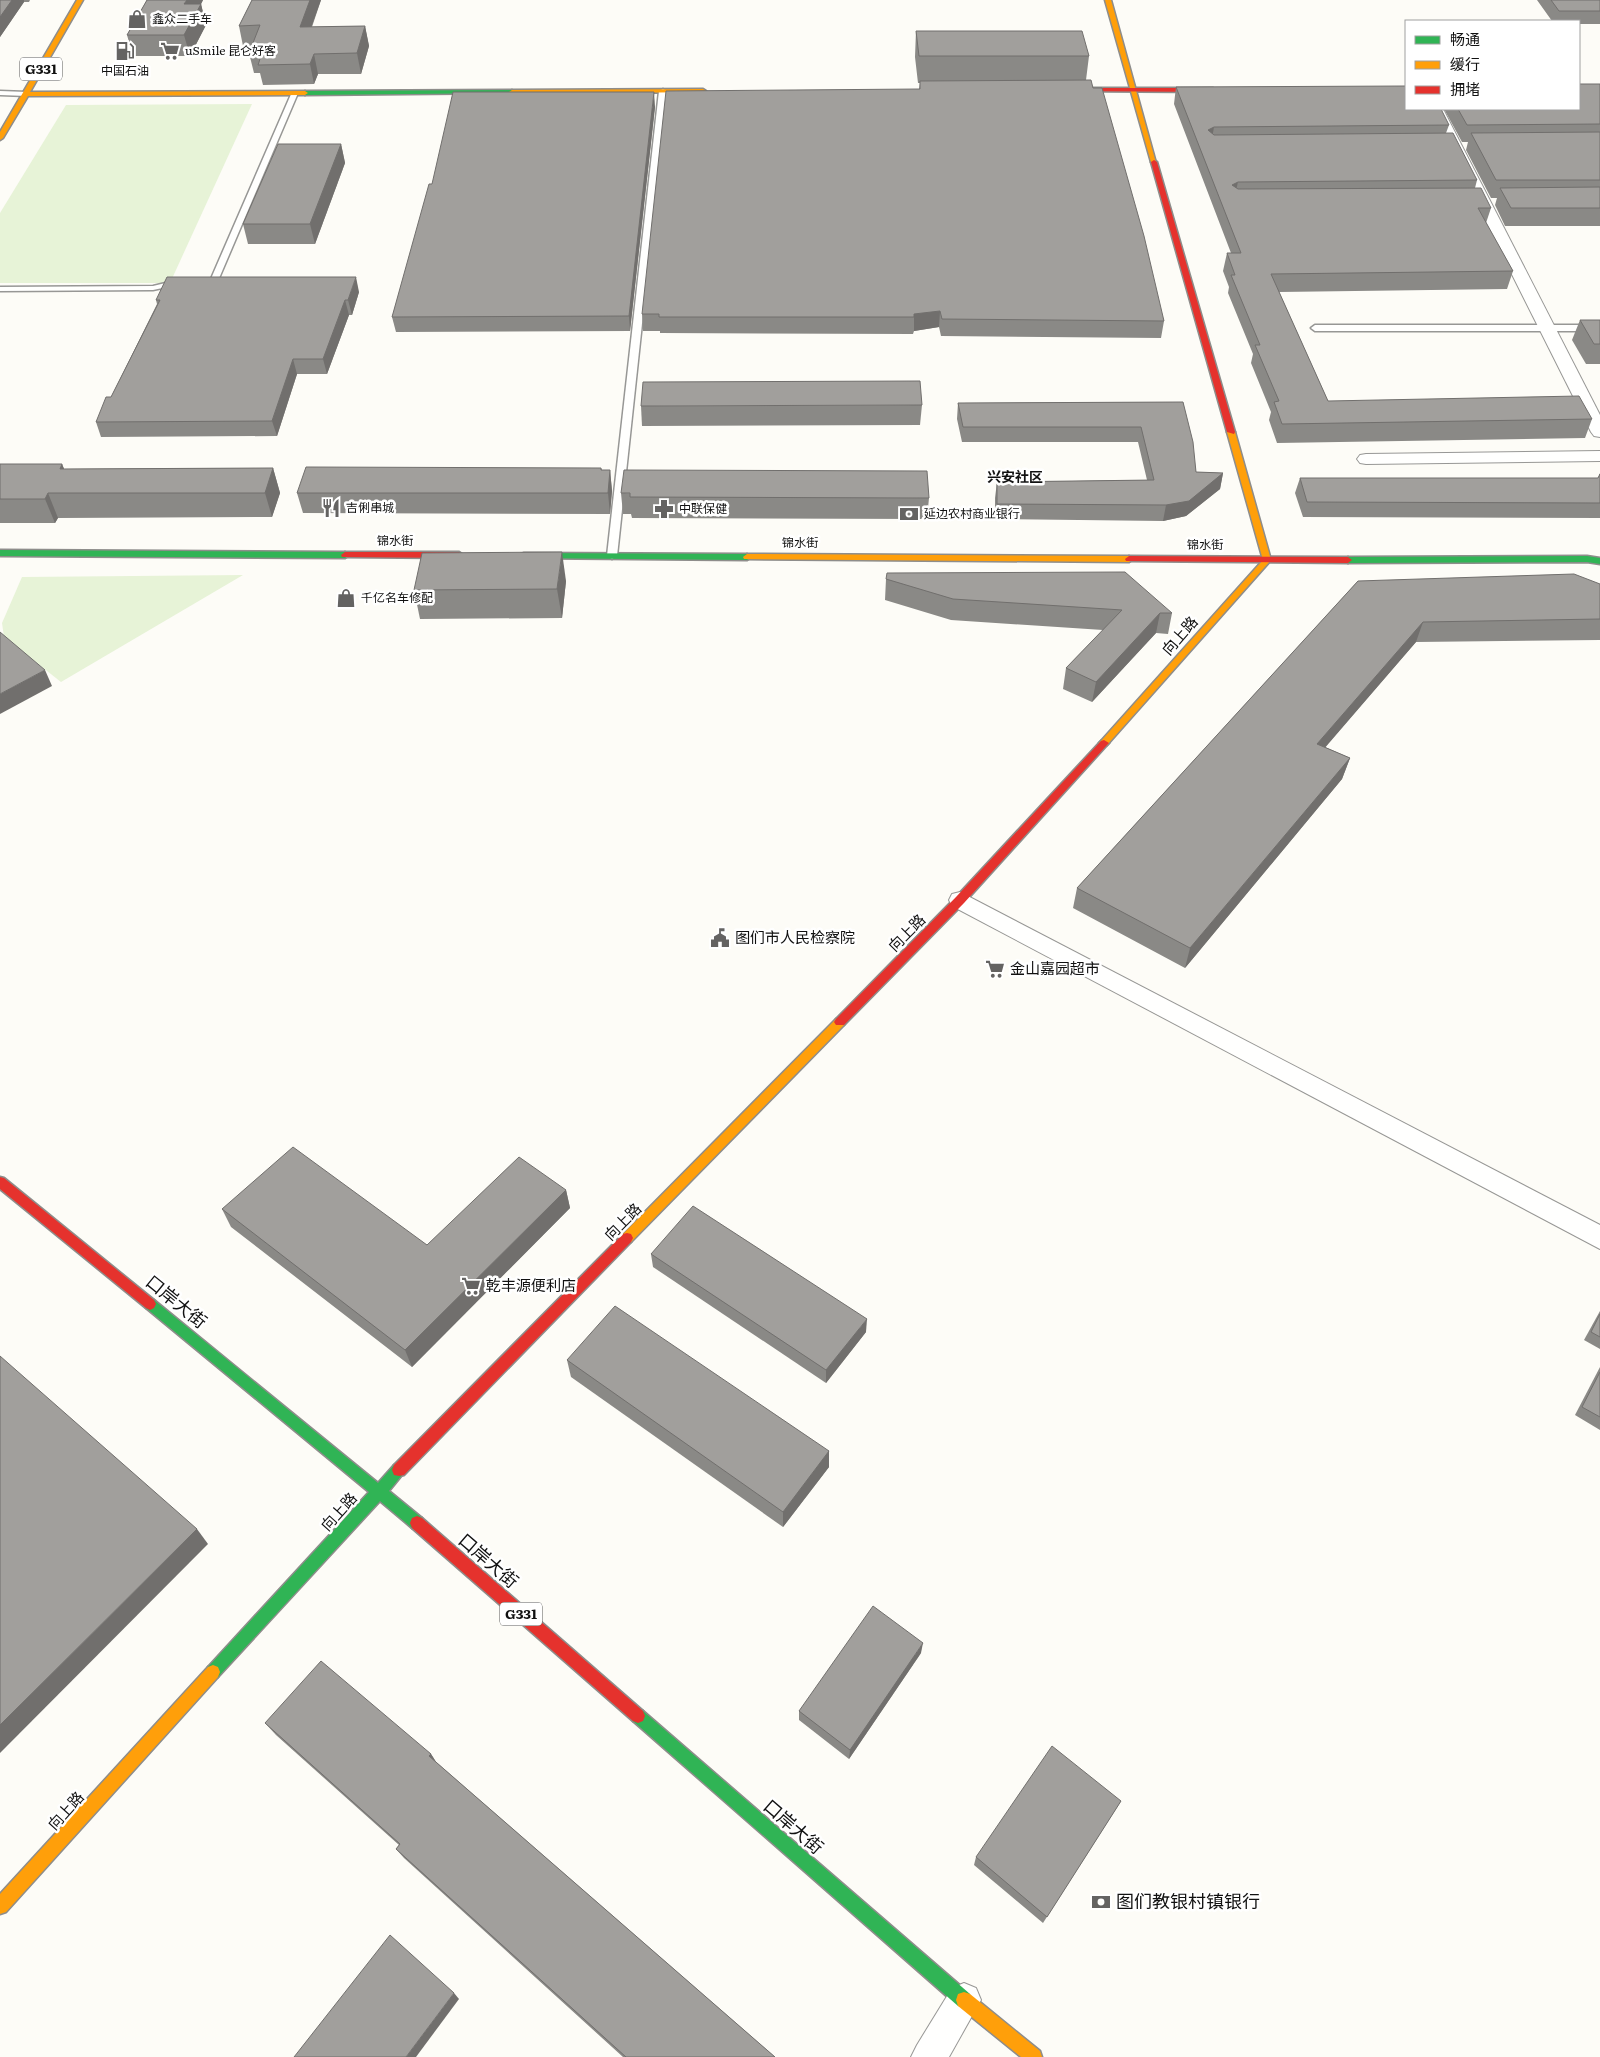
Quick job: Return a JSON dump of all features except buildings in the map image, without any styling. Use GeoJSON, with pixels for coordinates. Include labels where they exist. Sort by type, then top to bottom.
{"type":"FeatureCollection","features":[{"type":"Feature","properties":{"kind":"main road","name":"G331"},"geometry":{"type":"LineString","coordinates":[[0,138],[80,0]]}},
{"type":"Feature","properties":{"kind":"main road"},"geometry":{"type":"LineString","coordinates":[[1108,0],[1267,560]]}},
{"type":"Feature","properties":{"kind":"main road"},"geometry":{"type":"LineString","coordinates":[[1053,90],[1221,90]]}},
{"type":"Feature","properties":{"kind":"main road"},"geometry":{"type":"LineString","coordinates":[[27,94],[713,91]]}},
{"type":"Feature","properties":{"kind":"main road","name":"锦水街"},"geometry":{"type":"LineString","coordinates":[[0,553],[474,555]]}},
{"type":"Feature","properties":{"kind":"main road","name":"锦水街"},"geometry":{"type":"LineString","coordinates":[[514,556],[1267,560],[1587,559],[1600,561]]}},
{"type":"Feature","properties":{"kind":"main road","name":"向上路"},"geometry":{"type":"LineString","coordinates":[[0,1906],[379,1490],[960,900],[1161,681],[1267,560]]}},
{"type":"Feature","properties":{"kind":"main road","name":"口岸大街"},"geometry":{"type":"LineString","coordinates":[[0,1182],[379,1490],[964,2000],[1034,2057]]}},
{"type":"Feature","properties":{"kind":"street"},"geometry":{"type":"LineString","coordinates":[[1437,110],[1600,432]]}},
{"type":"Feature","properties":{"kind":"street"},"geometry":{"type":"LineString","coordinates":[[1366,458],[1600,456]]}},
{"type":"Feature","properties":{"kind":"street"},"geometry":{"type":"LineString","coordinates":[[960,900],[1600,1238]]}},
{"type":"Feature","properties":{"kind":"street"},"geometry":{"type":"LineString","coordinates":[[929,2057],[964,2000]]}},
{"type":"Feature","properties":{"kind":"lane"},"geometry":{"type":"LineString","coordinates":[[612,556],[663,91]]}},
{"type":"Feature","properties":{"kind":"lane"},"geometry":{"type":"LineString","coordinates":[[0,93],[27,94]]}},
{"type":"Feature","properties":{"kind":"lane"},"geometry":{"type":"LineString","coordinates":[[0,289],[153,288],[173,282],[213,283],[294,93]]}},
{"type":"Feature","properties":{"kind":"lane"},"geometry":{"type":"LineString","coordinates":[[1315,328],[1600,328]]}},
{"type":"Feature","properties":{"kind":"green space"},"geometry":{"type":"Polygon","coordinates":[[[252,104],[170,283],[0,283],[0,213],[66,105],[252,104]]]}},
{"type":"Feature","properties":{"kind":"green space"},"geometry":{"type":"Polygon","coordinates":[[[243,575],[61,682],[4,637],[2,623],[22,577],[243,575]]]}},
{"type":"Feature","properties":{"kind":"traffic: fast"},"geometry":{"type":"LineString","coordinates":[[305,93],[512,92]]}},
{"type":"Feature","properties":{"kind":"traffic: fast"},"geometry":{"type":"LineString","coordinates":[[0,553],[345,555]]}},
{"type":"Feature","properties":{"kind":"traffic: fast"},"geometry":{"type":"LineString","coordinates":[[524,556],[747,557]]}},
{"type":"Feature","properties":{"kind":"traffic: fast"},"geometry":{"type":"LineString","coordinates":[[1348,560],[1587,559],[1600,561]]}},
{"type":"Feature","properties":{"kind":"traffic: fast"},"geometry":{"type":"LineString","coordinates":[[150,1304],[417,1523]]}},
{"type":"Feature","properties":{"kind":"traffic: fast"},"geometry":{"type":"LineString","coordinates":[[213,1672],[399,1470]]}},
{"type":"Feature","properties":{"kind":"traffic: fast"},"geometry":{"type":"LineString","coordinates":[[638,1716],[964,2000]]}},
{"type":"Feature","properties":{"kind":"traffic: slow"},"geometry":{"type":"LineString","coordinates":[[0,138],[80,0]]}},
{"type":"Feature","properties":{"kind":"traffic: slow"},"geometry":{"type":"LineString","coordinates":[[1108,0],[1154,162]]}},
{"type":"Feature","properties":{"kind":"traffic: slow"},"geometry":{"type":"LineString","coordinates":[[512,92],[703,91]]}},
{"type":"Feature","properties":{"kind":"traffic: slow"},"geometry":{"type":"LineString","coordinates":[[27,94],[305,93]]}},
{"type":"Feature","properties":{"kind":"traffic: slow"},"geometry":{"type":"LineString","coordinates":[[1104,743],[1267,560],[1231,432]]}},
{"type":"Feature","properties":{"kind":"traffic: slow"},"geometry":{"type":"LineString","coordinates":[[747,557],[1129,559]]}},
{"type":"Feature","properties":{"kind":"traffic: slow"},"geometry":{"type":"LineString","coordinates":[[627,1238],[840,1022]]}},
{"type":"Feature","properties":{"kind":"traffic: slow"},"geometry":{"type":"LineString","coordinates":[[0,1906],[213,1672]]}},
{"type":"Feature","properties":{"kind":"traffic: slow"},"geometry":{"type":"LineString","coordinates":[[964,2000],[1034,2057]]}},
{"type":"Feature","properties":{"kind":"traffic: jam"},"geometry":{"type":"LineString","coordinates":[[1066,89],[1213,90]]}},
{"type":"Feature","properties":{"kind":"traffic: jam"},"geometry":{"type":"LineString","coordinates":[[1154,162],[1231,432]]}},
{"type":"Feature","properties":{"kind":"traffic: jam"},"geometry":{"type":"LineString","coordinates":[[345,555],[459,555]]}},
{"type":"Feature","properties":{"kind":"traffic: jam"},"geometry":{"type":"LineString","coordinates":[[1129,559],[1348,560]]}},
{"type":"Feature","properties":{"kind":"traffic: jam"},"geometry":{"type":"LineString","coordinates":[[840,1022],[960,900],[1104,743]]}},
{"type":"Feature","properties":{"kind":"traffic: jam"},"geometry":{"type":"LineString","coordinates":[[0,1182],[150,1304]]}},
{"type":"Feature","properties":{"kind":"traffic: jam"},"geometry":{"type":"LineString","coordinates":[[399,1470],[627,1238]]}},
{"type":"Feature","properties":{"kind":"traffic: jam"},"geometry":{"type":"LineString","coordinates":[[417,1523],[638,1716]]}},
{"type":"Feature","properties":{"kind":"place","name":"鑫众二手车"},"geometry":{"type":"Point","coordinates":[137,19]}},
{"type":"Feature","properties":{"kind":"place","name":"中国石油"},"geometry":{"type":"Point","coordinates":[125,51]}},
{"type":"Feature","properties":{"kind":"place","name":"uSmile 昆仑好客"},"geometry":{"type":"Point","coordinates":[170,51]}},
{"type":"Feature","properties":{"kind":"place","name":"吉俐串城"},"geometry":{"type":"Point","coordinates":[331,508]}},
{"type":"Feature","properties":{"kind":"place","name":"中联保健"},"geometry":{"type":"Point","coordinates":[664,509]}},
{"type":"Feature","properties":{"kind":"place","name":"延边农村商业银行"},"geometry":{"type":"Point","coordinates":[909,514]}},
{"type":"Feature","properties":{"kind":"place","name":"千亿名车修配"},"geometry":{"type":"Point","coordinates":[346,598]}},
{"type":"Feature","properties":{"kind":"place","name":"图们市人民检察院"},"geometry":{"type":"Point","coordinates":[720,938]}},
{"type":"Feature","properties":{"kind":"place","name":"金山嘉园超市"},"geometry":{"type":"Point","coordinates":[995,969]}},
{"type":"Feature","properties":{"kind":"place","name":"乾丰源便利店"},"geometry":{"type":"Point","coordinates":[471,1286]}},
{"type":"Feature","properties":{"kind":"place","name":"图们教银村镇银行"},"geometry":{"type":"Point","coordinates":[1101,1902]}},
{"type":"Feature","properties":{"kind":"district","name":"兴安社区"},"geometry":{"type":"Point","coordinates":[1015,477]}}]}
